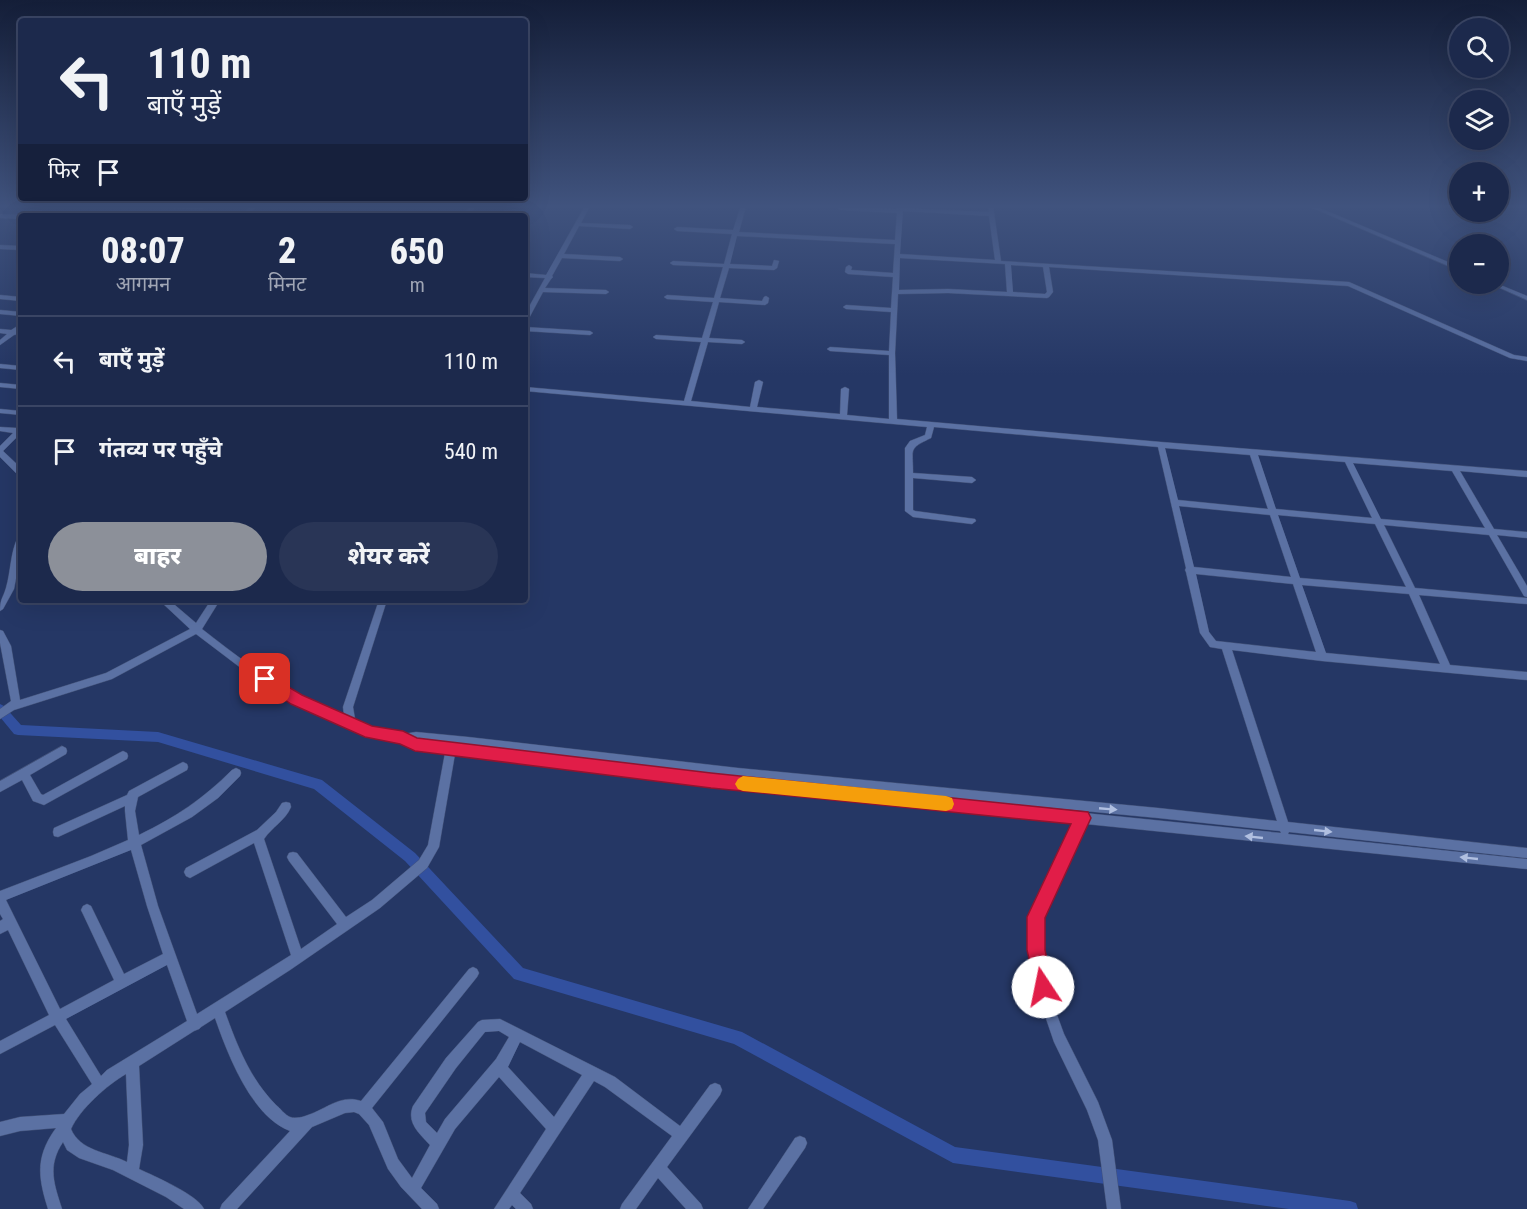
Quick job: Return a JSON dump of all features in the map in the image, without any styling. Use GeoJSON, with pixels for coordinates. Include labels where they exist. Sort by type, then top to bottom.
{"type":"FeatureCollection","features":[{"type":"Feature","properties":{"kind":"street"},"geometry":{"type":"LineString","coordinates":[[528,315],[558,262]]}},
{"type":"Feature","properties":{"kind":"street"},"geometry":{"type":"LineString","coordinates":[[679,262],[774,268],[776,262]]}},
{"type":"Feature","properties":{"kind":"street"},"geometry":{"type":"LineString","coordinates":[[687,404],[727,262]]}},
{"type":"Feature","properties":{"kind":"street"},"geometry":{"type":"LineString","coordinates":[[893,422],[892,353],[898,262]]}},
{"type":"Feature","properties":{"kind":"street"},"geometry":{"type":"LineString","coordinates":[[1008,262],[1010,295]]}},
{"type":"Feature","properties":{"kind":"street"},"geometry":{"type":"LineString","coordinates":[[1013,262],[1349,284],[1512,357],[1526,360]]}},
{"type":"Feature","properties":{"kind":"street"},"geometry":{"type":"LineString","coordinates":[[896,292],[943,291],[1044,296],[1050,294],[1046,265]]}},
{"type":"Feature","properties":{"kind":"street"},"geometry":{"type":"LineString","coordinates":[[849,267],[848,272],[897,275]]}},
{"type":"Feature","properties":{"kind":"street"},"geometry":{"type":"LineString","coordinates":[[528,275],[550,277]]}},
{"type":"Feature","properties":{"kind":"street"},"geometry":{"type":"LineString","coordinates":[[542,290],[606,292]]}},
{"type":"Feature","properties":{"kind":"street"},"geometry":{"type":"LineString","coordinates":[[1509,290],[1527,298]]}},
{"type":"Feature","properties":{"kind":"street"},"geometry":{"type":"LineString","coordinates":[[0,297],[18,299]]}},
{"type":"Feature","properties":{"kind":"street"},"geometry":{"type":"LineString","coordinates":[[667,297],[765,303],[766,298]]}},
{"type":"Feature","properties":{"kind":"street"},"geometry":{"type":"LineString","coordinates":[[846,307],[895,310]]}},
{"type":"Feature","properties":{"kind":"street"},"geometry":{"type":"LineString","coordinates":[[0,312],[18,314]]}},
{"type":"Feature","properties":{"kind":"street"},"geometry":{"type":"LineString","coordinates":[[528,329],[590,333]]}},
{"type":"Feature","properties":{"kind":"street"},"geometry":{"type":"LineString","coordinates":[[0,332],[17,333]]}},
{"type":"Feature","properties":{"kind":"street"},"geometry":{"type":"LineString","coordinates":[[0,343],[17,333]]}},
{"type":"Feature","properties":{"kind":"street"},"geometry":{"type":"LineString","coordinates":[[656,337],[742,342]]}},
{"type":"Feature","properties":{"kind":"street"},"geometry":{"type":"LineString","coordinates":[[830,349],[892,353]]}},
{"type":"Feature","properties":{"kind":"street"},"geometry":{"type":"LineString","coordinates":[[0,366],[18,368]]}},
{"type":"Feature","properties":{"kind":"street"},"geometry":{"type":"LineString","coordinates":[[753,410],[759,382]]}},
{"type":"Feature","properties":{"kind":"street"},"geometry":{"type":"LineString","coordinates":[[0,385],[18,387]]}},
{"type":"Feature","properties":{"kind":"street"},"geometry":{"type":"LineString","coordinates":[[528,389],[931,426],[1527,474]]}},
{"type":"Feature","properties":{"kind":"street"},"geometry":{"type":"LineString","coordinates":[[843,418],[845,389]]}},
{"type":"Feature","properties":{"kind":"street"},"geometry":{"type":"LineString","coordinates":[[0,411],[18,413]]}},
{"type":"Feature","properties":{"kind":"street"},"geometry":{"type":"LineString","coordinates":[[931,426],[928,436],[910,445],[911,513],[972,521]]}},
{"type":"Feature","properties":{"kind":"street"},"geometry":{"type":"LineString","coordinates":[[0,429],[18,430]]}},
{"type":"Feature","properties":{"kind":"street"},"geometry":{"type":"LineString","coordinates":[[18,432],[0,451],[18,470]]}},
{"type":"Feature","properties":{"kind":"street"},"geometry":{"type":"LineString","coordinates":[[1161,445],[1189,570],[1208,640],[1213,644],[1527,676]]}},
{"type":"Feature","properties":{"kind":"street"},"geometry":{"type":"LineString","coordinates":[[1253,453],[1323,657]]}},
{"type":"Feature","properties":{"kind":"street"},"geometry":{"type":"LineString","coordinates":[[1348,461],[1379,521],[1447,668]]}},
{"type":"Feature","properties":{"kind":"street"},"geometry":{"type":"LineString","coordinates":[[1455,469],[1527,594]]}},
{"type":"Feature","properties":{"kind":"street"},"geometry":{"type":"LineString","coordinates":[[910,475],[972,480]]}},
{"type":"Feature","properties":{"kind":"street"},"geometry":{"type":"LineString","coordinates":[[1175,503],[1527,535]]}},
{"type":"Feature","properties":{"kind":"street"},"geometry":{"type":"LineString","coordinates":[[0,608],[10,589],[18,547]]}},
{"type":"Feature","properties":{"kind":"street"},"geometry":{"type":"LineString","coordinates":[[1189,570],[1297,582],[1527,601]]}},
{"type":"Feature","properties":{"kind":"street"},"geometry":{"type":"LineString","coordinates":[[166,603],[196,630],[296,699],[370,732],[403,738],[416,736],[447,739],[760,775],[1284,826],[1527,853]]}},
{"type":"Feature","properties":{"kind":"street"},"geometry":{"type":"LineString","coordinates":[[7,711],[109,676],[196,630],[214,603]]}},
{"type":"Feature","properties":{"kind":"street"},"geometry":{"type":"LineString","coordinates":[[350,722],[348,707],[382,603]]}},
{"type":"Feature","properties":{"kind":"street"},"geometry":{"type":"LineString","coordinates":[[0,634],[7,650],[7,663],[15,698],[7,711]]}},
{"type":"Feature","properties":{"kind":"street"},"geometry":{"type":"LineString","coordinates":[[1226,647],[1289,840]]}},
{"type":"Feature","properties":{"kind":"street"},"geometry":{"type":"LineString","coordinates":[[403,738],[415,745],[711,780],[1527,864]]}},
{"type":"Feature","properties":{"kind":"street"},"geometry":{"type":"LineString","coordinates":[[55,1209],[45,1161],[65,1125],[99,1084],[297,958],[407,879],[423,864],[433,847],[450,749]]}},
{"type":"Feature","properties":{"kind":"street"},"geometry":{"type":"LineString","coordinates":[[0,787],[62,751]]}},
{"type":"Feature","properties":{"kind":"street"},"geometry":{"type":"LineString","coordinates":[[24,773],[37,798],[44,800],[123,756]]}},
{"type":"Feature","properties":{"kind":"street"},"geometry":{"type":"LineString","coordinates":[[58,832],[130,799],[137,791],[183,766]]}},
{"type":"Feature","properties":{"kind":"street"},"geometry":{"type":"LineString","coordinates":[[99,1084],[5,925],[0,899],[133,843],[191,813],[219,793],[236,773]]}},
{"type":"Feature","properties":{"kind":"street"},"geometry":{"type":"LineString","coordinates":[[130,799],[133,843],[195,1025]]}},
{"type":"Feature","properties":{"kind":"street"},"geometry":{"type":"LineString","coordinates":[[190,872],[259,834],[281,816],[286,807]]}},
{"type":"Feature","properties":{"kind":"street"},"geometry":{"type":"LineString","coordinates":[[1083,818],[1036,917],[1035,933],[1043,987],[1052,1018],[1105,1140],[1113,1204]]}},
{"type":"Feature","properties":{"kind":"street"},"geometry":{"type":"LineString","coordinates":[[259,834],[258,846],[297,958]]}},
{"type":"Feature","properties":{"kind":"street"},"geometry":{"type":"LineString","coordinates":[[293,857],[345,925]]}},
{"type":"Feature","properties":{"kind":"street"},"geometry":{"type":"LineString","coordinates":[[87,910],[122,983]]}},
{"type":"Feature","properties":{"kind":"street"},"geometry":{"type":"LineString","coordinates":[[0,1048],[171,956]]}},
{"type":"Feature","properties":{"kind":"street"},"geometry":{"type":"LineString","coordinates":[[363,1109],[473,973]]}},
{"type":"Feature","properties":{"kind":"street"},"geometry":{"type":"LineString","coordinates":[[218,1010],[238,1063],[263,1102],[287,1123],[296,1125],[347,1105],[356,1105],[363,1109],[375,1123],[392,1162],[432,1209]]}},
{"type":"Feature","properties":{"kind":"street"},"geometry":{"type":"LineString","coordinates":[[438,1143],[420,1125],[418,1111],[451,1063],[482,1026],[493,1024],[519,1034],[592,1072],[682,1135]]}},
{"type":"Feature","properties":{"kind":"street"},"geometry":{"type":"LineString","coordinates":[[413,1189],[450,1124],[501,1064],[519,1034]]}},
{"type":"Feature","properties":{"kind":"street"},"geometry":{"type":"LineString","coordinates":[[132,1063],[136,1145],[132,1172]]}},
{"type":"Feature","properties":{"kind":"street"},"geometry":{"type":"LineString","coordinates":[[501,1064],[504,1075],[555,1128]]}},
{"type":"Feature","properties":{"kind":"street"},"geometry":{"type":"LineString","coordinates":[[501,1209],[592,1072]]}},
{"type":"Feature","properties":{"kind":"street"},"geometry":{"type":"LineString","coordinates":[[627,1209],[715,1090]]}},
{"type":"Feature","properties":{"kind":"street"},"geometry":{"type":"LineString","coordinates":[[228,1209],[308,1122]]}},
{"type":"Feature","properties":{"kind":"street"},"geometry":{"type":"LineString","coordinates":[[0,1129],[20,1124],[65,1125]]}},
{"type":"Feature","properties":{"kind":"street"},"geometry":{"type":"LineString","coordinates":[[65,1125],[72,1145],[84,1153],[132,1172],[171,1192],[197,1209]]}},
{"type":"Feature","properties":{"kind":"street"},"geometry":{"type":"LineString","coordinates":[[755,1209],[800,1143]]}},
{"type":"Feature","properties":{"kind":"street"},"geometry":{"type":"LineString","coordinates":[[657,1168],[696,1209]]}},
{"type":"Feature","properties":{"kind":"street"},"geometry":{"type":"LineString","coordinates":[[511,1195],[526,1209]]}},
{"type":"Feature","properties":{"kind":"waterway"},"geometry":{"type":"LineString","coordinates":[[0,709],[18,730],[158,737],[318,784],[410,857],[519,974],[737,1037],[953,1155],[1350,1209]]}},
{"type":"Feature","properties":{"kind":"slow traffic"},"geometry":{"type":"LineString","coordinates":[[743,784],[946,804]]}},
{"type":"Feature","properties":{"kind":"route"},"geometry":{"type":"LineString","coordinates":[[265,679],[306,704],[370,732],[403,738],[415,745],[788,789],[1083,818],[1036,917],[1036,950],[1043,987]]}}]}
